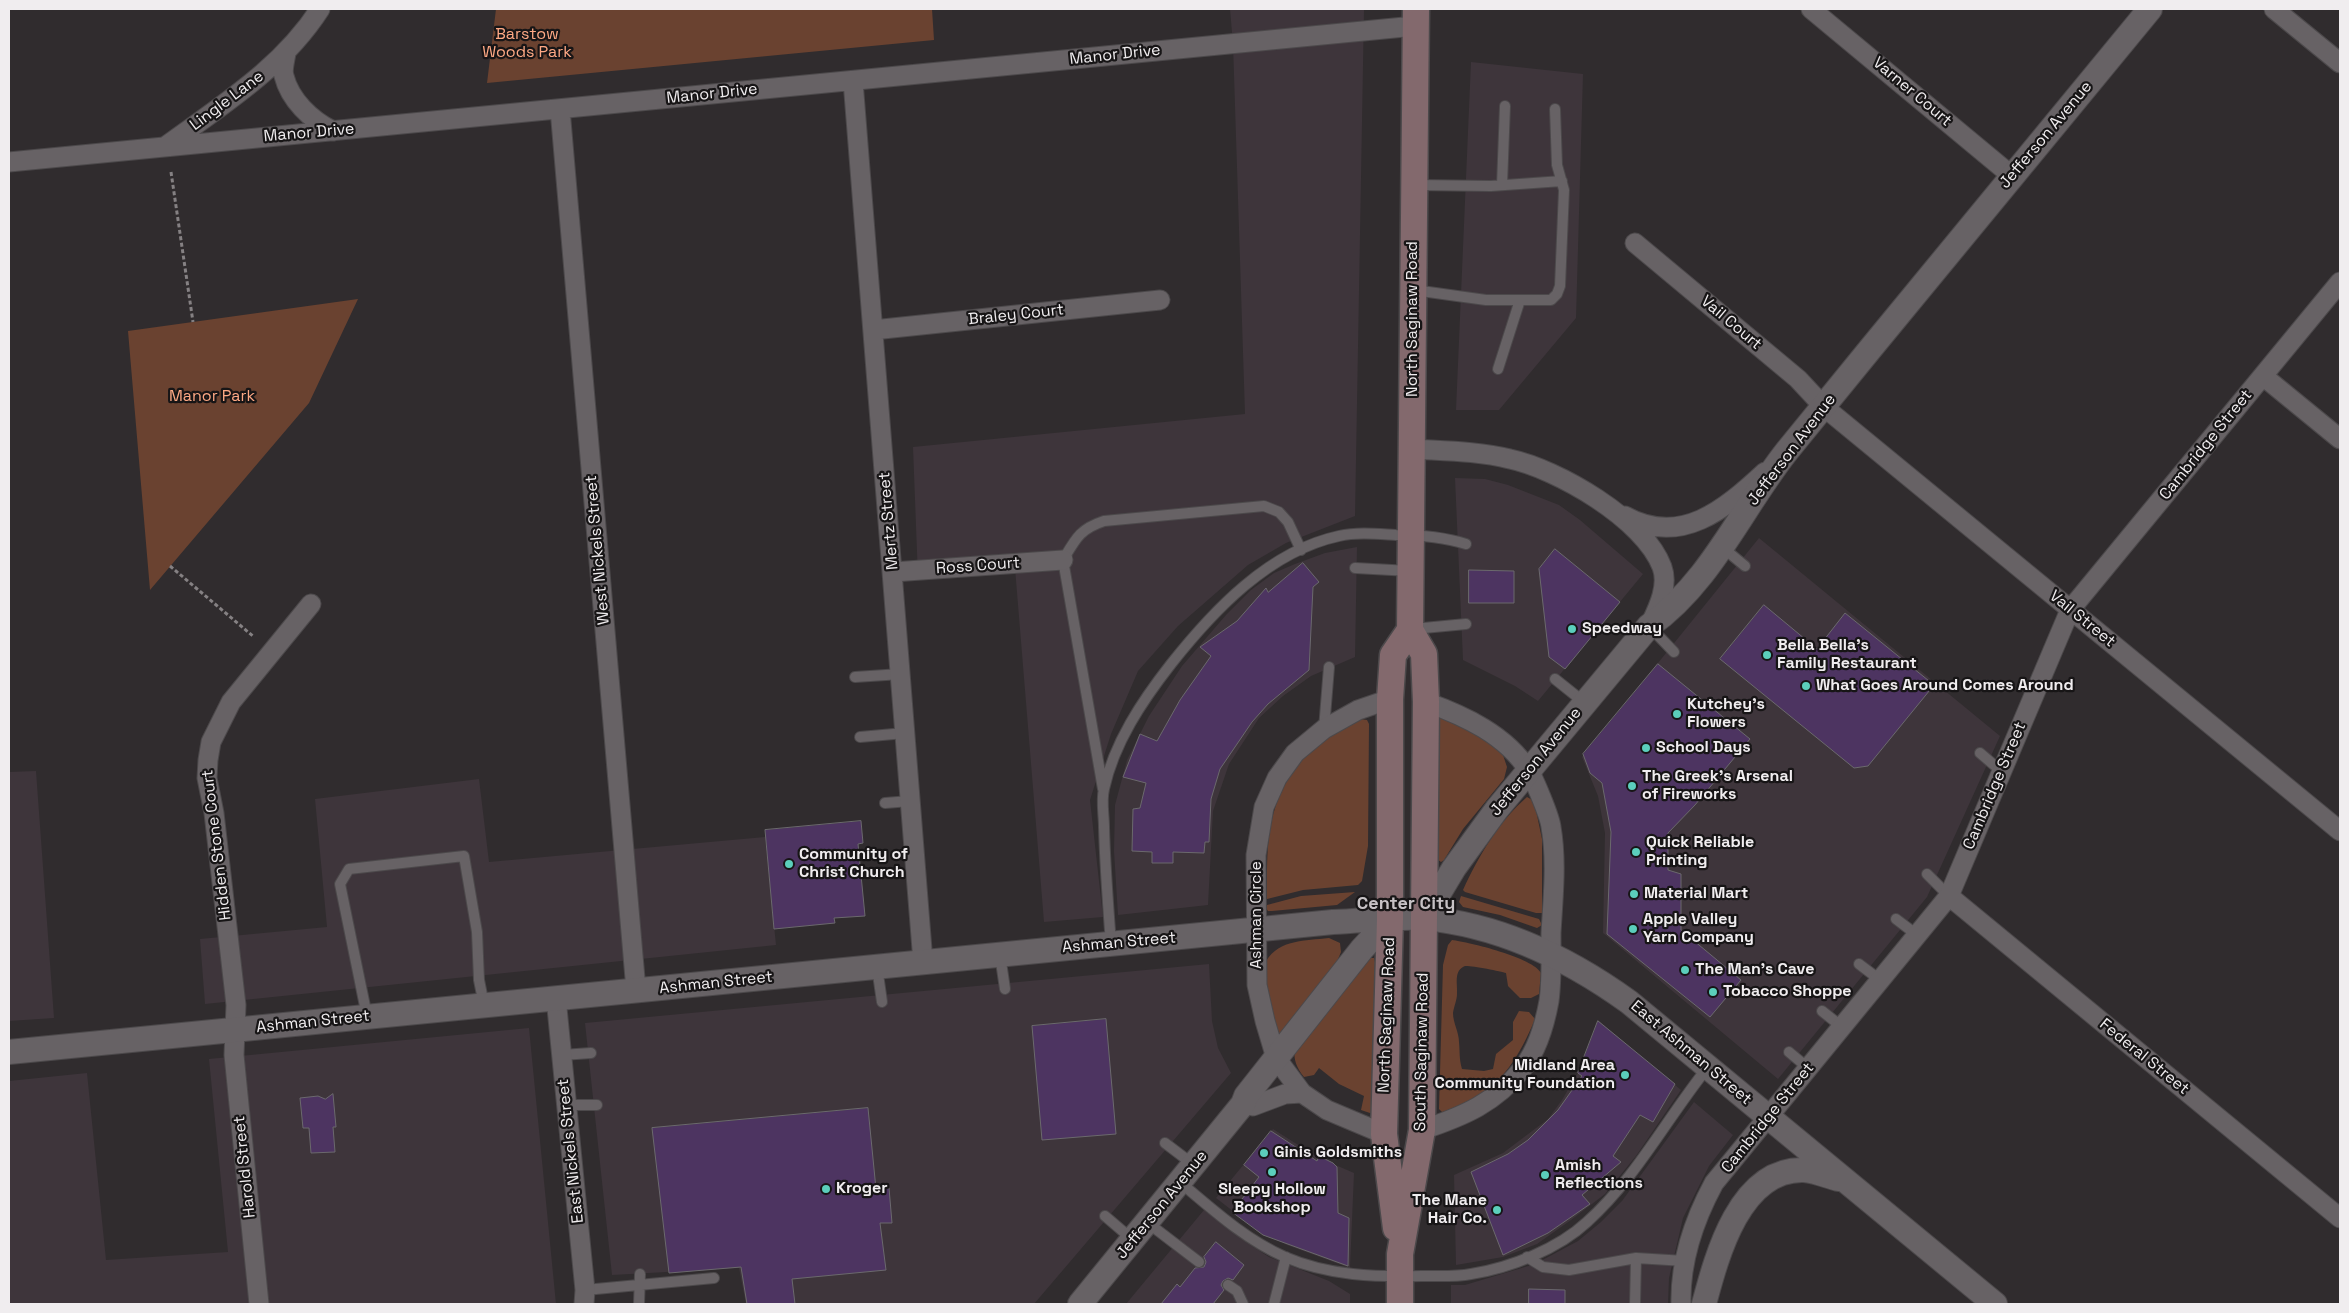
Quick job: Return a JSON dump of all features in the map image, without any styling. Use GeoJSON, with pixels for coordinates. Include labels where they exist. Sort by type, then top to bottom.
{"type":"FeatureCollection","features":[{"type":"Feature","properties":{"kind":"main road","name":"North Saginaw Road"},"geometry":{"type":"LineString","coordinates":[[1400,1265],[1384,1134],[1390,919],[1390,699],[1393,655],[1410,630],[1409,535],[1412,449],[1416,18]]}},
{"type":"Feature","properties":{"kind":"main road"},"geometry":{"type":"LineString","coordinates":[[1410,630],[1424,654],[1426,702],[1424,918]]}},
{"type":"Feature","properties":{"kind":"main road","name":"South Saginaw Road"},"geometry":{"type":"LineString","coordinates":[[1400,1304],[1400,1265],[1422,1130],[1424,918]]}},
{"type":"Feature","properties":{"kind":"street","name":"Lingle Lane"},"geometry":{"type":"LineString","coordinates":[[165,147],[260,76],[286,53],[320,9]]}},
{"type":"Feature","properties":{"kind":"street","name":"Varner Court"},"geometry":{"type":"LineString","coordinates":[[1810,9],[2012,176]]}},
{"type":"Feature","properties":{"kind":"street","name":"Jefferson Avenue"},"geometry":{"type":"LineString","coordinates":[[1424,918],[1473,840],[1649,626],[1670,611],[1722,547],[1785,454],[2150,9]]}},
{"type":"Feature","properties":{"kind":"street"},"geometry":{"type":"LineString","coordinates":[[2274,9],[2340,63]]}},
{"type":"Feature","properties":{"kind":"street","name":"Manor Drive"},"geometry":{"type":"LineString","coordinates":[[9,162],[853,80],[1416,18]]}},
{"type":"Feature","properties":{"kind":"street","name":"Lingle Lane"},"geometry":{"type":"LineString","coordinates":[[286,53],[284,75],[291,91],[305,112],[318,124],[333,131]]}},
{"type":"Feature","properties":{"kind":"street","name":"Mertz Street"},"geometry":{"type":"LineString","coordinates":[[853,80],[923,962]]}},
{"type":"Feature","properties":{"kind":"street","name":"West Nickels Street"},"geometry":{"type":"LineString","coordinates":[[560,109],[636,990]]}},
{"type":"Feature","properties":{"kind":"street","name":"Vail Court"},"geometry":{"type":"LineString","coordinates":[[1635,243],[1798,379],[1824,407]]}},
{"type":"Feature","properties":{"kind":"street","name":"Cambridge Street"},"geometry":{"type":"LineString","coordinates":[[1681,1304],[1685,1261],[1692,1233],[1714,1183],[1949,896],[2070,610],[2340,282]]}},
{"type":"Feature","properties":{"kind":"street","name":"Braley Court"},"geometry":{"type":"LineString","coordinates":[[873,330],[1160,300]]}},
{"type":"Feature","properties":{"kind":"street"},"geometry":{"type":"LineString","coordinates":[[2263,376],[2340,438]]}},
{"type":"Feature","properties":{"kind":"street","name":"Vail Street"},"geometry":{"type":"LineString","coordinates":[[1824,407],[2340,831]]}},
{"type":"Feature","properties":{"kind":"street"},"geometry":{"type":"LineString","coordinates":[[1412,449],[1482,453],[1523,462],[1558,475],[1608,508],[1644,538],[1662,566],[1664,588],[1649,626]]}},
{"type":"Feature","properties":{"kind":"street"},"geometry":{"type":"LineString","coordinates":[[1608,508],[1630,519],[1652,526],[1685,526],[1704,518],[1727,504],[1785,454]]}},
{"type":"Feature","properties":{"kind":"street","name":"Ross Court"},"geometry":{"type":"LineString","coordinates":[[893,572],[1063,560]]}},
{"type":"Feature","properties":{"kind":"street","name":"Hidden Stone Court"},"geometry":{"type":"LineString","coordinates":[[235,1029],[236,1005],[214,813],[207,778],[211,742],[231,702],[311,604]]}},
{"type":"Feature","properties":{"kind":"street","name":"Ashman Circle"},"geometry":{"type":"LineString","coordinates":[[1384,1134],[1327,1110],[1302,1093],[1276,1058],[1264,1021],[1258,985],[1256,855],[1264,808],[1277,778],[1295,753],[1324,729],[1358,710],[1390,699]]}},
{"type":"Feature","properties":{"kind":"street"},"geometry":{"type":"LineString","coordinates":[[1422,1130],[1454,1120],[1484,1106],[1524,1066],[1541,1032],[1546,1010],[1551,953],[1554,878],[1551,825],[1529,771],[1508,748],[1483,727],[1455,712],[1426,702]]}},
{"type":"Feature","properties":{"kind":"street","name":"Federal Street"},"geometry":{"type":"LineString","coordinates":[[1949,896],[2340,1218]]}},
{"type":"Feature","properties":{"kind":"street","name":"Ashman Street"},"geometry":{"type":"LineString","coordinates":[[9,1052],[1000,954],[1257,930],[1424,918]]}},
{"type":"Feature","properties":{"kind":"street","name":"East Ashman Street"},"geometry":{"type":"LineString","coordinates":[[1424,918],[1504,934],[1551,953],[1598,979],[1995,1304]]}},
{"type":"Feature","properties":{"kind":"street","name":"Jefferson Avenue"},"geometry":{"type":"LineString","coordinates":[[1084,1303],[1243,1104],[1246,1096],[1362,949],[1390,919]]}},
{"type":"Feature","properties":{"kind":"street","name":"East Nickels Street"},"geometry":{"type":"LineString","coordinates":[[556,998],[568,1105],[584,1297]]}},
{"type":"Feature","properties":{"kind":"street","name":"Harold Street"},"geometry":{"type":"LineString","coordinates":[[235,1029],[234,1055],[259,1304]]}},
{"type":"Feature","properties":{"kind":"street"},"geometry":{"type":"LineString","coordinates":[[1243,1104],[1253,1106],[1285,1094],[1302,1093]]}},
{"type":"Feature","properties":{"kind":"street"},"geometry":{"type":"LineString","coordinates":[[1704,1304],[1728,1230],[1751,1195],[1762,1184],[1784,1173],[1805,1170],[1844,1180]]}},
{"type":"Feature","properties":{"kind":"lane"},"geometry":{"type":"LineString","coordinates":[[1502,185],[1505,106]]}},
{"type":"Feature","properties":{"kind":"lane"},"geometry":{"type":"LineString","coordinates":[[1413,290],[1486,300],[1551,300],[1560,286],[1564,190],[1558,166],[1555,109]]}},
{"type":"Feature","properties":{"kind":"lane"},"geometry":{"type":"LineString","coordinates":[[1414,185],[1502,185],[1562,181]]}},
{"type":"Feature","properties":{"kind":"lane"},"geometry":{"type":"LineString","coordinates":[[1498,369],[1520,300]]}},
{"type":"Feature","properties":{"kind":"lane"},"geometry":{"type":"LineString","coordinates":[[1111,944],[1104,855],[1103,790],[1063,560],[1087,527],[1104,521],[1264,506],[1279,512],[1284,517],[1301,550]]}},
{"type":"Feature","properties":{"kind":"lane"},"geometry":{"type":"LineString","coordinates":[[1103,790],[1122,739],[1149,692],[1190,640],[1230,598],[1264,570],[1301,550],[1338,536],[1360,534],[1409,535],[1453,540],[1466,544]]}},
{"type":"Feature","properties":{"kind":"lane"},"geometry":{"type":"LineString","coordinates":[[1722,547],[1745,566]]}},
{"type":"Feature","properties":{"kind":"lane"},"geometry":{"type":"LineString","coordinates":[[1355,568],[1410,571]]}},
{"type":"Feature","properties":{"kind":"lane"},"geometry":{"type":"LineString","coordinates":[[1410,630],[1466,624]]}},
{"type":"Feature","properties":{"kind":"lane"},"geometry":{"type":"LineString","coordinates":[[1649,626],[1674,652]]}},
{"type":"Feature","properties":{"kind":"lane"},"geometry":{"type":"LineString","coordinates":[[1324,729],[1329,667]]}},
{"type":"Feature","properties":{"kind":"lane"},"geometry":{"type":"LineString","coordinates":[[855,677],[900,674]]}},
{"type":"Feature","properties":{"kind":"lane"},"geometry":{"type":"LineString","coordinates":[[1555,679],[1585,703]]}},
{"type":"Feature","properties":{"kind":"lane"},"geometry":{"type":"LineString","coordinates":[[860,737],[905,732]]}},
{"type":"Feature","properties":{"kind":"lane"},"geometry":{"type":"LineString","coordinates":[[1980,754],[2001,771]]}},
{"type":"Feature","properties":{"kind":"lane"},"geometry":{"type":"LineString","coordinates":[[885,804],[910,801]]}},
{"type":"Feature","properties":{"kind":"lane"},"geometry":{"type":"LineString","coordinates":[[367,1016],[340,884],[349,869],[464,856],[477,932],[479,980],[484,1005]]}},
{"type":"Feature","properties":{"kind":"lane"},"geometry":{"type":"LineString","coordinates":[[1927,874],[1949,896]]}},
{"type":"Feature","properties":{"kind":"lane"},"geometry":{"type":"LineString","coordinates":[[1896,919],[1917,935]]}},
{"type":"Feature","properties":{"kind":"lane"},"geometry":{"type":"LineString","coordinates":[[1000,954],[1005,989]]}},
{"type":"Feature","properties":{"kind":"lane"},"geometry":{"type":"LineString","coordinates":[[1859,964],[1880,980]]}},
{"type":"Feature","properties":{"kind":"lane"},"geometry":{"type":"LineString","coordinates":[[877,967],[882,1002]]}},
{"type":"Feature","properties":{"kind":"lane"},"geometry":{"type":"LineString","coordinates":[[1822,1011],[1842,1027]]}},
{"type":"Feature","properties":{"kind":"lane"},"geometry":{"type":"LineString","coordinates":[[1790,1052],[1808,1068]]}},
{"type":"Feature","properties":{"kind":"lane"},"geometry":{"type":"LineString","coordinates":[[562,1055],[591,1053]]}},
{"type":"Feature","properties":{"kind":"lane"},"geometry":{"type":"LineString","coordinates":[[1165,1143],[1188,1174],[1231,1224],[1257,1242],[1286,1257],[1354,1275],[1400,1265],[1472,1274],[1528,1256],[1560,1241],[1586,1224],[1628,1178],[1687,1093],[1708,1068]]}},
{"type":"Feature","properties":{"kind":"lane"},"geometry":{"type":"LineString","coordinates":[[568,1105],[596,1105]]}},
{"type":"Feature","properties":{"kind":"lane"},"geometry":{"type":"LineString","coordinates":[[1105,1216],[1133,1241]]}},
{"type":"Feature","properties":{"kind":"lane"},"geometry":{"type":"LineString","coordinates":[[1148,1223],[1200,1262]]}},
{"type":"Feature","properties":{"kind":"lane"},"geometry":{"type":"LineString","coordinates":[[1528,1256],[1543,1267],[1569,1270],[1636,1258],[1685,1261]]}},
{"type":"Feature","properties":{"kind":"lane"},"geometry":{"type":"LineString","coordinates":[[1274,1304],[1286,1257]]}},
{"type":"Feature","properties":{"kind":"lane"},"geometry":{"type":"LineString","coordinates":[[1634,1304],[1636,1258]]}},
{"type":"Feature","properties":{"kind":"lane"},"geometry":{"type":"LineString","coordinates":[[584,1297],[640,1280],[714,1278]]}},
{"type":"Feature","properties":{"kind":"lane"},"geometry":{"type":"LineString","coordinates":[[639,1304],[640,1280]]}},
{"type":"Feature","properties":{"kind":"lane"},"geometry":{"type":"LineString","coordinates":[[1228,1285],[1237,1291],[1243,1304]]}},
{"type":"Feature","properties":{"kind":"path"},"geometry":{"type":"LineString","coordinates":[[171,172],[193,322]]}},
{"type":"Feature","properties":{"kind":"path"},"geometry":{"type":"LineString","coordinates":[[170,566],[254,637]]}},
{"type":"Feature","properties":{"kind":"shaded area"},"geometry":{"type":"Polygon","coordinates":[[[1230,9],[1364,9],[1355,516],[1286,543],[1248,565],[1178,626],[1138,671],[1111,734],[1090,800],[1103,917],[1044,922],[1015,568],[918,578],[913,447],[1245,414],[1233,44],[1230,9]]]}},
{"type":"Feature","properties":{"kind":"shaded area"},"geometry":{"type":"Polygon","coordinates":[[[1471,62],[1583,74],[1576,318],[1499,410],[1456,410],[1471,62]]]}},
{"type":"Feature","properties":{"kind":"shaded area"},"geometry":{"type":"Polygon","coordinates":[[[1455,478],[1485,479],[1508,485],[1559,505],[1580,520],[1643,574],[1538,701],[1515,686],[1463,660],[1455,478]]]}},
{"type":"Feature","properties":{"kind":"shaded area"},"geometry":{"type":"Polygon","coordinates":[[[1759,538],[2000,736],[1927,897],[1778,1079],[1603,933],[1605,833],[1598,796],[1582,757],[1759,538]]]}},
{"type":"Feature","properties":{"kind":"shaded area"},"geometry":{"type":"Polygon","coordinates":[[[1357,547],[1355,657],[1311,676],[1283,696],[1259,718],[1229,764],[1213,811],[1208,905],[1118,915],[1114,851],[1115,805],[1127,760],[1149,716],[1182,666],[1226,615],[1251,590],[1274,573],[1295,564],[1325,553],[1357,547]]]}},
{"type":"Feature","properties":{"kind":"shaded area"},"geometry":{"type":"Polygon","coordinates":[[[36,771],[54,1018],[9,1021],[9,772],[36,771]]]}},
{"type":"Feature","properties":{"kind":"shaded area"},"geometry":{"type":"Polygon","coordinates":[[[479,779],[489,862],[765,837],[776,945],[205,1004],[200,939],[327,927],[315,799],[479,779]]]}},
{"type":"Feature","properties":{"kind":"shaded area"},"geometry":{"type":"Polygon","coordinates":[[[1209,964],[1212,1021],[1218,1048],[1231,1073],[1034,1304],[746,1304],[739,1268],[612,1275],[585,1023],[1209,964]]]}},
{"type":"Feature","properties":{"kind":"shaded area"},"geometry":{"type":"Polygon","coordinates":[[[1598,1020],[1681,1090],[1636,1156],[1605,1194],[1537,1244],[1503,1257],[1456,1265],[1454,1175],[1503,1153],[1548,1119],[1579,1071],[1598,1020]]]}},
{"type":"Feature","properties":{"kind":"shaded area"},"geometry":{"type":"Polygon","coordinates":[[[529,1028],[556,1304],[9,1304],[9,1081],[87,1073],[106,1260],[228,1252],[209,1059],[529,1028]]]}},
{"type":"Feature","properties":{"kind":"shaded area"},"geometry":{"type":"Polygon","coordinates":[[[1694,1102],[1733,1135],[1709,1166],[1683,1218],[1669,1278],[1668,1304],[1451,1304],[1451,1285],[1465,1285],[1535,1264],[1578,1241],[1601,1222],[1622,1201],[1694,1102]]]}},
{"type":"Feature","properties":{"kind":"shaded area"},"geometry":{"type":"Polygon","coordinates":[[[1273,1129],[1317,1157],[1354,1173],[1350,1268],[1287,1245],[1256,1229],[1216,1198],[1273,1129]]]}},
{"type":"Feature","properties":{"kind":"shaded area"},"geometry":{"type":"Polygon","coordinates":[[[1204,1210],[1269,1257],[1329,1281],[1350,1294],[1350,1304],[1126,1304],[1204,1210]]]}},
{"type":"Feature","properties":{"kind":"green space","name":"Barstow Woods Park"},"geometry":{"type":"Polygon","coordinates":[[[496,9],[932,9],[934,40],[487,83],[496,9]]]}},
{"type":"Feature","properties":{"kind":"green space","name":"Manor Park"},"geometry":{"type":"Polygon","coordinates":[[[358,299],[309,403],[150,590],[128,331],[358,299]]]}},
{"type":"Feature","properties":{"kind":"green space"},"geometry":{"type":"Polygon","coordinates":[[[1438,717],[1444,717],[1485,737],[1503,755],[1507,767],[1504,779],[1463,829],[1441,862],[1434,857],[1438,717]]]}},
{"type":"Feature","properties":{"kind":"green space"},"geometry":{"type":"Polygon","coordinates":[[[1360,719],[1367,720],[1369,724],[1368,846],[1362,881],[1358,885],[1303,890],[1267,899],[1267,863],[1270,830],[1278,799],[1286,783],[1302,759],[1321,739],[1360,719]]]}},
{"type":"Feature","properties":{"kind":"green space"},"geometry":{"type":"Polygon","coordinates":[[[1527,797],[1534,801],[1542,839],[1542,913],[1536,913],[1463,890],[1475,865],[1498,828],[1527,797]]]}},
{"type":"Feature","properties":{"kind":"green space"},"geometry":{"type":"Polygon","coordinates":[[[1355,892],[1337,905],[1272,911],[1268,911],[1266,908],[1267,905],[1301,896],[1355,892]]]}},
{"type":"Feature","properties":{"kind":"green space"},"geometry":{"type":"Polygon","coordinates":[[[1461,896],[1539,919],[1542,925],[1537,928],[1500,915],[1463,907],[1459,902],[1461,896]]]}},
{"type":"Feature","properties":{"kind":"green space"},"geometry":{"type":"Polygon","coordinates":[[[1329,938],[1340,943],[1341,952],[1336,964],[1278,1037],[1275,1033],[1266,984],[1266,961],[1278,949],[1294,942],[1329,938]]]}},
{"type":"Feature","properties":{"kind":"green space"},"geometry":{"type":"Polygon","coordinates":[[[1452,940],[1486,947],[1514,956],[1536,967],[1541,973],[1539,994],[1531,998],[1520,998],[1508,986],[1506,973],[1467,966],[1461,968],[1457,974],[1457,996],[1453,1013],[1459,1038],[1462,1069],[1484,1071],[1493,1069],[1496,1054],[1513,1040],[1513,1022],[1519,1011],[1529,1012],[1535,1019],[1516,1057],[1499,1078],[1478,1096],[1443,1113],[1439,1109],[1443,965],[1448,945],[1452,940]]]}},
{"type":"Feature","properties":{"kind":"green space"},"geometry":{"type":"Polygon","coordinates":[[[1366,958],[1374,958],[1375,962],[1373,1114],[1361,1110],[1364,1096],[1339,1084],[1319,1068],[1314,1075],[1304,1077],[1295,1060],[1295,1049],[1366,958]]]}},
{"type":"Feature","properties":{"kind":"building","name":"Speedway"},"geometry":{"type":"Polygon","coordinates":[[[1555,549],[1620,602],[1565,669],[1549,657],[1539,569],[1555,549]]]}},
{"type":"Feature","properties":{"kind":"building"},"geometry":{"type":"Polygon","coordinates":[[[1303,563],[1319,582],[1313,587],[1309,670],[1268,704],[1252,722],[1220,769],[1211,799],[1209,842],[1205,842],[1204,853],[1173,852],[1173,863],[1152,863],[1152,852],[1132,851],[1133,809],[1140,808],[1146,783],[1123,777],[1140,734],[1157,741],[1180,700],[1211,656],[1200,647],[1237,621],[1266,588],[1268,592],[1303,563]]]}},
{"type":"Feature","properties":{"kind":"building"},"geometry":{"type":"Polygon","coordinates":[[[1469,570],[1514,571],[1514,603],[1469,603],[1469,570]]]}},
{"type":"Feature","properties":{"kind":"building"},"geometry":{"type":"Polygon","coordinates":[[[1764,605],[1817,649],[1845,613],[1934,685],[1868,766],[1854,768],[1720,659],[1764,605]]]}},
{"type":"Feature","properties":{"kind":"building"},"geometry":{"type":"Polygon","coordinates":[[[1658,664],[1750,739],[1695,805],[1668,833],[1668,870],[1681,874],[1681,930],[1741,980],[1710,1017],[1607,934],[1611,832],[1602,783],[1590,773],[1583,754],[1658,664]]]}},
{"type":"Feature","properties":{"kind":"building","name":"Community of Christ Church"},"geometry":{"type":"Polygon","coordinates":[[[861,821],[863,843],[858,844],[865,916],[834,918],[835,923],[774,929],[765,830],[861,821]]]}},
{"type":"Feature","properties":{"kind":"building"},"geometry":{"type":"Polygon","coordinates":[[[1106,1019],[1116,1134],[1042,1140],[1032,1026],[1106,1019]]]}},
{"type":"Feature","properties":{"kind":"building"},"geometry":{"type":"Polygon","coordinates":[[[1598,1021],[1675,1084],[1653,1122],[1640,1115],[1613,1156],[1621,1162],[1582,1195],[1590,1204],[1548,1233],[1503,1255],[1471,1172],[1508,1154],[1528,1140],[1558,1110],[1582,1076],[1578,1073],[1598,1021]]]}},
{"type":"Feature","properties":{"kind":"building"},"geometry":{"type":"Polygon","coordinates":[[[333,1094],[336,1127],[333,1127],[335,1152],[311,1153],[309,1128],[303,1128],[300,1098],[318,1096],[325,1099],[333,1094]]]}},
{"type":"Feature","properties":{"kind":"building"},"geometry":{"type":"Polygon","coordinates":[[[868,1108],[876,1189],[889,1188],[892,1223],[880,1223],[886,1270],[792,1279],[795,1304],[747,1304],[741,1267],[669,1273],[652,1128],[868,1108]]]}},
{"type":"Feature","properties":{"kind":"building"},"geometry":{"type":"Polygon","coordinates":[[[1271,1131],[1317,1161],[1319,1156],[1337,1167],[1338,1213],[1349,1218],[1348,1266],[1263,1235],[1232,1212],[1259,1177],[1244,1165],[1271,1131]]]}},
{"type":"Feature","properties":{"kind":"building"},"geometry":{"type":"Polygon","coordinates":[[[1216,1242],[1244,1265],[1233,1280],[1228,1278],[1223,1281],[1221,1285],[1224,1290],[1213,1304],[1161,1304],[1177,1284],[1180,1287],[1195,1268],[1204,1267],[1206,1262],[1204,1257],[1216,1242]]]}},
{"type":"Feature","properties":{"kind":"building"},"geometry":{"type":"Polygon","coordinates":[[[1529,1289],[1565,1290],[1565,1304],[1529,1304],[1529,1289]]]}},
{"type":"Feature","properties":{"kind":"place","name":"Speedway"},"geometry":{"type":"Point","coordinates":[1572,629]}},
{"type":"Feature","properties":{"kind":"place","name":"Bella Bella's Family Restaurant"},"geometry":{"type":"Point","coordinates":[1767,655]}},
{"type":"Feature","properties":{"kind":"place","name":"What Goes Around Comes Around"},"geometry":{"type":"Point","coordinates":[1806,686]}},
{"type":"Feature","properties":{"kind":"place","name":"Kutchey's Flowers"},"geometry":{"type":"Point","coordinates":[1677,714]}},
{"type":"Feature","properties":{"kind":"place","name":"School Days"},"geometry":{"type":"Point","coordinates":[1646,748]}},
{"type":"Feature","properties":{"kind":"place","name":"The Greek's Arsenal of Fireworks"},"geometry":{"type":"Point","coordinates":[1632,786]}},
{"type":"Feature","properties":{"kind":"place","name":"Quick Reliable Printing"},"geometry":{"type":"Point","coordinates":[1636,852]}},
{"type":"Feature","properties":{"kind":"place","name":"Community of Christ Church"},"geometry":{"type":"Point","coordinates":[789,864]}},
{"type":"Feature","properties":{"kind":"place","name":"Material Mart"},"geometry":{"type":"Point","coordinates":[1634,894]}},
{"type":"Feature","properties":{"kind":"place","name":"Apple Valley Yarn Company"},"geometry":{"type":"Point","coordinates":[1633,929]}},
{"type":"Feature","properties":{"kind":"place","name":"The Man's Cave"},"geometry":{"type":"Point","coordinates":[1685,970]}},
{"type":"Feature","properties":{"kind":"place","name":"Tobacco Shoppe"},"geometry":{"type":"Point","coordinates":[1713,992]}},
{"type":"Feature","properties":{"kind":"place","name":"Midland Area Community Foundation"},"geometry":{"type":"Point","coordinates":[1625,1075]}},
{"type":"Feature","properties":{"kind":"place","name":"Ginis Goldsmiths"},"geometry":{"type":"Point","coordinates":[1264,1153]}},
{"type":"Feature","properties":{"kind":"place","name":"Sleepy Hollow Bookshop"},"geometry":{"type":"Point","coordinates":[1272,1172]}},
{"type":"Feature","properties":{"kind":"place","name":"Amish Reflections"},"geometry":{"type":"Point","coordinates":[1545,1175]}},
{"type":"Feature","properties":{"kind":"place","name":"Kroger"},"geometry":{"type":"Point","coordinates":[826,1189]}},
{"type":"Feature","properties":{"kind":"place","name":"The Mane Hair Co."},"geometry":{"type":"Point","coordinates":[1497,1210]}},
{"type":"Feature","properties":{"kind":"district","name":"Center City"},"geometry":{"type":"Point","coordinates":[1406,904]}}]}
